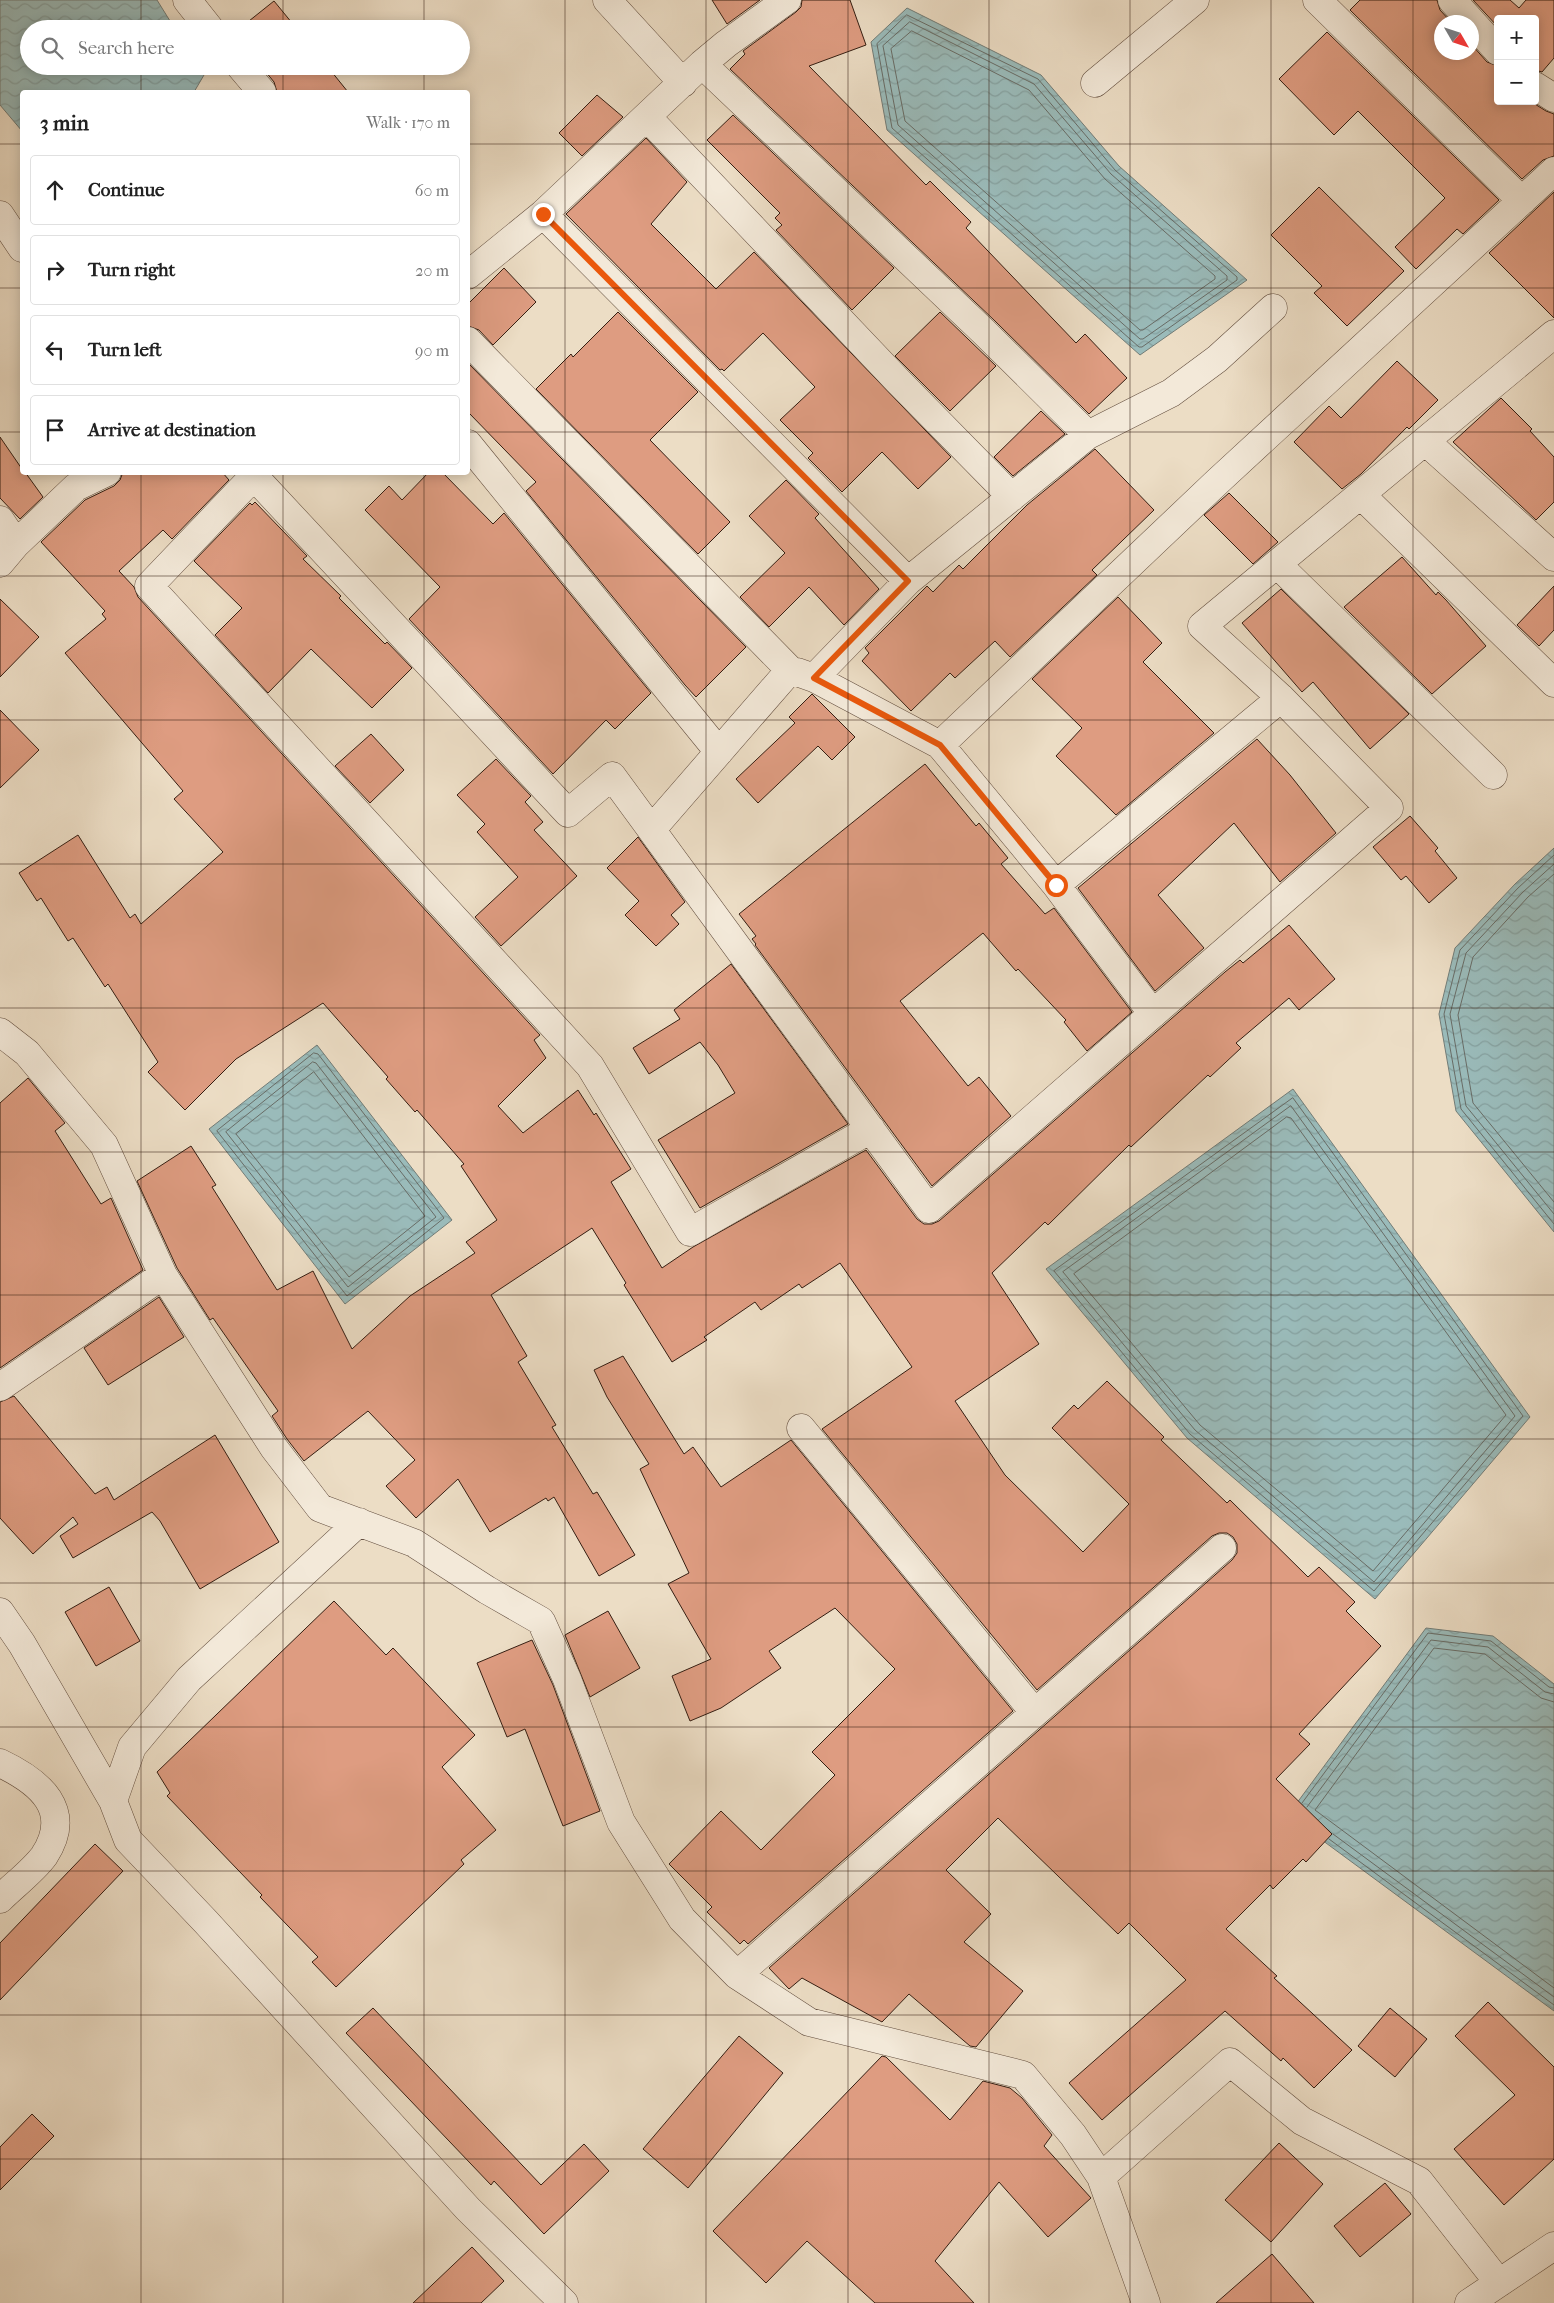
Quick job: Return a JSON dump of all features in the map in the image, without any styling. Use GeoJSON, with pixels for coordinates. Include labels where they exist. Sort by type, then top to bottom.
{"type":"FeatureCollection","features":[{"type":"Feature","properties":{"kind":"street"},"geometry":{"type":"LineString","coordinates":[[187,0],[203,20]]}},
{"type":"Feature","properties":{"kind":"street"},"geometry":{"type":"LineString","coordinates":[[607,0],[977,325],[1088,435]]}},
{"type":"Feature","properties":{"kind":"street"},"geometry":{"type":"LineString","coordinates":[[470,273],[543,214],[726,44],[787,0]]}},
{"type":"Feature","properties":{"kind":"street"},"geometry":{"type":"LineString","coordinates":[[1095,84],[1195,0]]}},
{"type":"Feature","properties":{"kind":"street"},"geometry":{"type":"LineString","coordinates":[[1317,0],[1522,201]]}},
{"type":"Feature","properties":{"kind":"street"},"geometry":{"type":"LineString","coordinates":[[1452,0],[1494,47]]}},
{"type":"Feature","properties":{"kind":"street"},"geometry":{"type":"LineString","coordinates":[[248,75],[260,90]]}},
{"type":"Feature","properties":{"kind":"street"},"geometry":{"type":"LineString","coordinates":[[1539,89],[1554,98]]}},
{"type":"Feature","properties":{"kind":"street"},"geometry":{"type":"LineString","coordinates":[[647,117],[898,382],[1012,497]]}},
{"type":"Feature","properties":{"kind":"street"},"geometry":{"type":"LineString","coordinates":[[940,745],[1217,482],[1554,171]]}},
{"type":"Feature","properties":{"kind":"street"},"geometry":{"type":"LineString","coordinates":[[543,214],[908,581]]}},
{"type":"Feature","properties":{"kind":"street"},"geometry":{"type":"LineString","coordinates":[[0,216],[20,245]]}},
{"type":"Feature","properties":{"kind":"street"},"geometry":{"type":"LineString","coordinates":[[652,829],[719,752],[802,674],[908,581],[1088,435],[1172,393],[1217,359],[1273,308]]}},
{"type":"Feature","properties":{"kind":"street"},"geometry":{"type":"LineString","coordinates":[[871,1129],[690,1232],[590,1066],[149,586],[251,475],[568,813],[612,776],[652,829],[871,1129],[929,1209],[1389,808],[1281,698],[1202,626],[1554,334]]}},
{"type":"Feature","properties":{"kind":"street"},"geometry":{"type":"LineString","coordinates":[[470,343],[802,674],[940,745],[1056,885],[1153,1014]]}},
{"type":"Feature","properties":{"kind":"street"},"geometry":{"type":"LineString","coordinates":[[1425,441],[1554,557]]}},
{"type":"Feature","properties":{"kind":"street"},"geometry":{"type":"LineString","coordinates":[[470,446],[719,752]]}},
{"type":"Feature","properties":{"kind":"street"},"geometry":{"type":"LineString","coordinates":[[8,553],[76,487],[101,475]]}},
{"type":"Feature","properties":{"kind":"street"},"geometry":{"type":"LineString","coordinates":[[1361,494],[1554,684]]}},
{"type":"Feature","properties":{"kind":"street"},"geometry":{"type":"LineString","coordinates":[[0,520],[8,553]]}},
{"type":"Feature","properties":{"kind":"street"},"geometry":{"type":"LineString","coordinates":[[1277,564],[1492,775]]}},
{"type":"Feature","properties":{"kind":"street"},"geometry":{"type":"LineString","coordinates":[[1056,885],[1281,698]]}},
{"type":"Feature","properties":{"kind":"street"},"geometry":{"type":"LineString","coordinates":[[0,1032],[27,1053],[104,1145],[163,1275],[274,1448],[320,1508],[414,1543],[541,1622],[567,1679],[621,1822],[682,1919],[737,1975],[810,2022],[1023,2075],[1073,2135],[1101,2177],[1146,2303]]}},
{"type":"Feature","properties":{"kind":"street"},"geometry":{"type":"LineString","coordinates":[[0,1386],[163,1275]]}},
{"type":"Feature","properties":{"kind":"street"},"geometry":{"type":"LineString","coordinates":[[801,1428],[1034,1712]]}},
{"type":"Feature","properties":{"kind":"street"},"geometry":{"type":"LineString","coordinates":[[114,1801],[132,1747],[189,1679],[359,1522]]}},
{"type":"Feature","properties":{"kind":"street"},"geometry":{"type":"LineString","coordinates":[[737,1975],[1222,1548]]}},
{"type":"Feature","properties":{"kind":"street"},"geometry":{"type":"LineString","coordinates":[[0,1612],[22,1644],[114,1801],[128,1840],[206,1922],[468,2209],[564,2303]]}},
{"type":"Feature","properties":{"kind":"street"},"geometry":{"type":"LineString","coordinates":[[0,1764],[26,1776],[54,1806],[56,1830],[43,1856],[0,1899]]}},
{"type":"Feature","properties":{"kind":"street"},"geometry":{"type":"LineString","coordinates":[[1101,2177],[1230,2062],[1302,2121],[1418,2181],[1499,2283]]}},
{"type":"Feature","properties":{"kind":"street"},"geometry":{"type":"LineString","coordinates":[[1469,2303],[1554,2246]]}},
{"type":"Feature","properties":{"kind":"water"},"geometry":{"type":"Polygon","coordinates":[[[0,0],[157,0],[169,20],[20,20],[20,75],[204,75],[195,90],[20,90],[20,129],[0,105],[0,0]]]}},
{"type":"Feature","properties":{"kind":"water"},"geometry":{"type":"Polygon","coordinates":[[[907,8],[1041,75],[1119,166],[1247,280],[1140,355],[887,130],[871,42],[907,8]]]}},
{"type":"Feature","properties":{"kind":"water"},"geometry":{"type":"Polygon","coordinates":[[[1554,848],[1554,1232],[1456,1111],[1439,1014],[1455,948],[1515,884],[1554,848]]]}},
{"type":"Feature","properties":{"kind":"water"},"geometry":{"type":"Polygon","coordinates":[[[317,1045],[452,1220],[345,1304],[209,1129],[317,1045]]]}},
{"type":"Feature","properties":{"kind":"water"},"geometry":{"type":"Polygon","coordinates":[[[1293,1089],[1530,1417],[1375,1599],[1187,1438],[1046,1269],[1293,1089]]]}},
{"type":"Feature","properties":{"kind":"water"},"geometry":{"type":"Polygon","coordinates":[[[1426,1628],[1493,1636],[1554,1684],[1554,2011],[1288,1815],[1426,1628]]]}},
{"type":"Feature","properties":{"kind":"building"},"geometry":{"type":"Polygon","coordinates":[[[712,0],[760,0],[727,24],[712,0]]]}},
{"type":"Feature","properties":{"kind":"building"},"geometry":{"type":"Polygon","coordinates":[[[802,0],[850,0],[866,45],[809,66],[926,185],[930,181],[971,222],[966,228],[1076,343],[1085,334],[1127,378],[1089,414],[995,321],[730,69],[745,54],[743,51],[796,12],[801,7],[802,0]]]}},
{"type":"Feature","properties":{"kind":"building"},"geometry":{"type":"Polygon","coordinates":[[[1360,0],[1437,0],[1440,10],[1445,15],[1434,15],[1434,60],[1479,60],[1479,53],[1487,62],[1494,65],[1494,105],[1536,105],[1554,114],[1554,156],[1543,160],[1522,179],[1350,10],[1360,0]]]}},
{"type":"Feature","properties":{"kind":"building"},"geometry":{"type":"Polygon","coordinates":[[[1473,0],[1510,0],[1519,8],[1526,0],[1554,0],[1554,58],[1542,72],[1539,71],[1539,15],[1494,15],[1494,23],[1473,0]]]}},
{"type":"Feature","properties":{"kind":"building"},"geometry":{"type":"Polygon","coordinates":[[[274,1],[290,20],[250,20],[274,1]]]}},
{"type":"Feature","properties":{"kind":"building"},"geometry":{"type":"Polygon","coordinates":[[[1327,32],[1499,200],[1463,234],[1457,229],[1416,269],[1395,247],[1445,198],[1358,111],[1334,135],[1279,79],[1327,32]]]}},
{"type":"Feature","properties":{"kind":"building"},"geometry":{"type":"Polygon","coordinates":[[[268,75],[334,75],[346,90],[276,90],[274,82],[268,75]]]}},
{"type":"Feature","properties":{"kind":"building"},"geometry":{"type":"Polygon","coordinates":[[[597,95],[623,117],[582,156],[559,133],[597,95]]]}},
{"type":"Feature","properties":{"kind":"building"},"geometry":{"type":"Polygon","coordinates":[[[733,115],[894,268],[852,310],[776,230],[782,225],[775,218],[780,213],[707,140],[733,115]]]}},
{"type":"Feature","properties":{"kind":"building"},"geometry":{"type":"Polygon","coordinates":[[[646,138],[687,182],[651,224],[716,289],[754,252],[951,457],[918,489],[882,452],[842,492],[808,458],[813,453],[780,420],[815,387],[763,333],[724,371],[720,370],[566,214],[646,138]]]}},
{"type":"Feature","properties":{"kind":"building"},"geometry":{"type":"Polygon","coordinates":[[[1319,187],[1404,271],[1347,326],[1314,293],[1322,286],[1271,235],[1319,187]]]}},
{"type":"Feature","properties":{"kind":"building"},"geometry":{"type":"Polygon","coordinates":[[[1554,192],[1554,318],[1489,253],[1554,192]]]}},
{"type":"Feature","properties":{"kind":"building"},"geometry":{"type":"Polygon","coordinates":[[[504,268],[536,302],[493,345],[479,330],[470,327],[470,302],[504,268]]]}},
{"type":"Feature","properties":{"kind":"building"},"geometry":{"type":"Polygon","coordinates":[[[618,312],[698,392],[650,440],[730,522],[698,554],[536,389],[571,354],[573,357],[618,312]]]}},
{"type":"Feature","properties":{"kind":"building"},"geometry":{"type":"Polygon","coordinates":[[[940,312],[996,366],[950,411],[895,356],[940,312]]]}},
{"type":"Feature","properties":{"kind":"building"},"geometry":{"type":"Polygon","coordinates":[[[1397,361],[1438,400],[1409,429],[1407,427],[1361,474],[1342,489],[1294,442],[1329,406],[1341,418],[1397,361]]]}},
{"type":"Feature","properties":{"kind":"building"},"geometry":{"type":"Polygon","coordinates":[[[470,365],[746,647],[696,697],[526,491],[536,482],[470,414],[470,365]]]}},
{"type":"Feature","properties":{"kind":"building"},"geometry":{"type":"Polygon","coordinates":[[[1501,398],[1532,429],[1530,431],[1554,457],[1554,502],[1536,520],[1453,442],[1501,398]]]}},
{"type":"Feature","properties":{"kind":"building"},"geometry":{"type":"Polygon","coordinates":[[[1041,411],[1065,434],[1013,476],[994,457],[1041,411]]]}},
{"type":"Feature","properties":{"kind":"building"},"geometry":{"type":"Polygon","coordinates":[[[0,437],[20,466],[20,475],[27,475],[43,497],[20,519],[0,498],[0,437]]]}},
{"type":"Feature","properties":{"kind":"building"},"geometry":{"type":"Polygon","coordinates":[[[1095,449],[1154,510],[1092,570],[1097,575],[1010,657],[995,641],[955,678],[950,673],[911,711],[862,661],[869,653],[865,648],[927,586],[933,592],[959,565],[963,569],[1027,505],[1095,449]]]}},
{"type":"Feature","properties":{"kind":"building"},"geometry":{"type":"Polygon","coordinates":[[[122,475],[225,475],[229,480],[172,539],[163,530],[119,571],[134,587],[138,597],[540,1035],[534,1040],[546,1058],[498,1106],[523,1133],[578,1090],[594,1115],[596,1113],[631,1169],[611,1182],[662,1268],[693,1247],[866,1150],[917,1219],[924,1224],[932,1224],[939,1221],[1225,972],[1240,960],[1243,963],[1289,925],[1335,979],[1299,1010],[1289,998],[1236,1043],[1241,1048],[1210,1077],[1208,1075],[1131,1147],[1129,1145],[1048,1225],[1045,1222],[992,1273],[1039,1344],[955,1401],[1005,1475],[1083,1552],[1129,1504],[1052,1428],[1074,1405],[1078,1409],[1107,1381],[1164,1437],[1161,1440],[1227,1503],[1230,1500],[1308,1577],[1319,1567],[1355,1602],[1346,1611],[1381,1646],[1299,1734],[1310,1744],[1276,1779],[1332,1834],[1306,1862],[1303,1859],[1273,1889],[1270,1885],[1226,1929],[1277,1976],[1274,1978],[1352,2050],[1314,2088],[1283,2058],[1281,2061],[1225,2011],[1102,2120],[1069,2083],[1186,1980],[1129,1923],[1118,1934],[998,1818],[946,1870],[991,1914],[964,1942],[1023,1991],[976,2047],[970,2046],[909,1994],[882,2022],[802,1978],[789,1989],[769,1968],[1232,1560],[1237,1553],[1237,1544],[1233,1537],[1227,1533],[1219,1533],[1212,1536],[1037,1690],[822,1429],[912,1367],[840,1263],[802,1288],[799,1284],[761,1310],[755,1302],[704,1337],[707,1340],[672,1362],[624,1285],[626,1283],[592,1228],[491,1295],[527,1356],[518,1362],[556,1425],[552,1427],[593,1494],[597,1492],[635,1555],[599,1576],[554,1497],[548,1501],[546,1498],[490,1532],[458,1479],[416,1518],[386,1486],[415,1460],[368,1411],[304,1461],[287,1439],[272,1416],[278,1411],[213,1318],[210,1320],[177,1268],[137,1181],[191,1146],[216,1185],[212,1187],[277,1290],[313,1271],[352,1349],[410,1296],[475,1253],[466,1242],[497,1220],[461,1166],[464,1164],[417,1110],[415,1112],[386,1079],[388,1077],[323,1003],[236,1059],[185,1110],[148,1072],[158,1062],[108,984],[105,987],[73,938],[68,941],[41,898],[37,901],[19,873],[78,835],[130,918],[135,914],[141,924],[223,852],[174,799],[183,791],[65,653],[106,619],[102,614],[105,611],[41,542],[85,500],[114,486],[122,475]]]}},
{"type":"Feature","properties":{"kind":"building"},"geometry":{"type":"Polygon","coordinates":[[[426,475],[445,475],[493,524],[504,513],[651,693],[615,729],[606,720],[553,774],[409,619],[440,587],[365,510],[389,486],[402,500],[426,475]]]}},
{"type":"Feature","properties":{"kind":"building"},"geometry":{"type":"Polygon","coordinates":[[[786,480],[819,514],[815,518],[879,589],[844,625],[809,587],[769,627],[740,597],[785,553],[749,516],[786,480]]]}},
{"type":"Feature","properties":{"kind":"building"},"geometry":{"type":"Polygon","coordinates":[[[1229,493],[1278,542],[1253,564],[1204,515],[1229,493]]]}},
{"type":"Feature","properties":{"kind":"building"},"geometry":{"type":"Polygon","coordinates":[[[255,502],[307,556],[303,559],[341,596],[339,598],[412,668],[372,708],[311,649],[268,693],[215,635],[242,608],[194,561],[250,503],[252,505],[255,502]]]}},
{"type":"Feature","properties":{"kind":"building"},"geometry":{"type":"Polygon","coordinates":[[[1402,557],[1436,595],[1438,592],[1446,600],[1486,646],[1432,694],[1344,607],[1402,557]]]}},
{"type":"Feature","properties":{"kind":"building"},"geometry":{"type":"Polygon","coordinates":[[[1554,586],[1554,630],[1539,646],[1517,625],[1554,586]]]}},
{"type":"Feature","properties":{"kind":"building"},"geometry":{"type":"Polygon","coordinates":[[[1281,589],[1409,714],[1370,749],[1313,682],[1302,692],[1242,623],[1281,589]]]}},
{"type":"Feature","properties":{"kind":"building"},"geometry":{"type":"Polygon","coordinates":[[[1118,597],[1162,643],[1143,662],[1214,733],[1116,815],[1056,756],[1082,728],[1032,679],[1118,597]]]}},
{"type":"Feature","properties":{"kind":"building"},"geometry":{"type":"Polygon","coordinates":[[[0,599],[39,637],[0,677],[0,599]]]}},
{"type":"Feature","properties":{"kind":"building"},"geometry":{"type":"Polygon","coordinates":[[[812,694],[855,737],[832,760],[818,746],[758,803],[736,779],[795,723],[789,717],[812,694]]]}},
{"type":"Feature","properties":{"kind":"building"},"geometry":{"type":"Polygon","coordinates":[[[0,710],[39,750],[0,788],[0,710]]]}},
{"type":"Feature","properties":{"kind":"building"},"geometry":{"type":"Polygon","coordinates":[[[371,734],[404,770],[370,803],[335,766],[371,734]]]}},
{"type":"Feature","properties":{"kind":"building"},"geometry":{"type":"Polygon","coordinates":[[[1257,739],[1290,775],[1336,833],[1280,882],[1234,823],[1158,895],[1204,948],[1155,991],[1078,888],[1257,739]]]}},
{"type":"Feature","properties":{"kind":"building"},"geometry":{"type":"Polygon","coordinates":[[[496,759],[531,796],[525,802],[543,822],[534,830],[577,876],[501,946],[475,917],[518,877],[477,832],[485,824],[457,795],[496,759]]]}},
{"type":"Feature","properties":{"kind":"building"},"geometry":{"type":"Polygon","coordinates":[[[925,764],[976,826],[979,823],[1008,858],[1001,864],[1045,914],[1054,908],[1132,1012],[1087,1051],[1064,1022],[1066,1020],[1018,969],[1016,971],[983,933],[900,1001],[968,1086],[979,1077],[1011,1116],[932,1186],[755,945],[752,939],[756,936],[739,914],[925,764]]]}},
{"type":"Feature","properties":{"kind":"building"},"geometry":{"type":"Polygon","coordinates":[[[1410,816],[1438,848],[1435,851],[1457,878],[1429,903],[1406,876],[1401,880],[1373,847],[1410,816]]]}},
{"type":"Feature","properties":{"kind":"building"},"geometry":{"type":"Polygon","coordinates":[[[638,837],[685,902],[671,915],[679,924],[656,946],[625,915],[639,901],[607,868],[638,837]]]}},
{"type":"Feature","properties":{"kind":"building"},"geometry":{"type":"Polygon","coordinates":[[[731,964],[848,1124],[700,1208],[658,1140],[735,1093],[718,1065],[700,1042],[649,1074],[633,1048],[680,1019],[674,1010],[731,964]]]}},
{"type":"Feature","properties":{"kind":"building"},"geometry":{"type":"Polygon","coordinates":[[[28,1078],[65,1123],[55,1131],[101,1204],[111,1198],[143,1270],[0,1368],[0,1103],[28,1078]]]}},
{"type":"Feature","properties":{"kind":"building"},"geometry":{"type":"Polygon","coordinates":[[[159,1297],[184,1337],[108,1385],[84,1348],[159,1297]]]}},
{"type":"Feature","properties":{"kind":"building"},"geometry":{"type":"Polygon","coordinates":[[[623,1356],[684,1454],[693,1447],[721,1487],[791,1440],[1013,1711],[748,1944],[744,1940],[740,1944],[707,1912],[712,1907],[669,1864],[721,1811],[761,1850],[835,1775],[812,1752],[895,1669],[835,1608],[769,1651],[781,1668],[721,1708],[690,1721],[672,1676],[711,1659],[668,1584],[689,1573],[640,1469],[649,1464],[607,1397],[594,1370],[623,1356]]]}},
{"type":"Feature","properties":{"kind":"building"},"geometry":{"type":"Polygon","coordinates":[[[14,1396],[95,1494],[107,1487],[114,1500],[215,1435],[279,1542],[200,1589],[160,1521],[152,1512],[73,1558],[60,1536],[78,1524],[73,1517],[33,1554],[0,1518],[0,1402],[14,1396]]]}},
{"type":"Feature","properties":{"kind":"building"},"geometry":{"type":"Polygon","coordinates":[[[109,1587],[140,1641],[96,1666],[65,1612],[109,1587]]]}},
{"type":"Feature","properties":{"kind":"building"},"geometry":{"type":"Polygon","coordinates":[[[334,1601],[386,1655],[393,1648],[475,1735],[442,1767],[496,1830],[461,1860],[464,1864],[336,1987],[312,1962],[318,1957],[260,1897],[262,1895],[167,1796],[170,1793],[157,1772],[334,1601]]]}},
{"type":"Feature","properties":{"kind":"building"},"geometry":{"type":"Polygon","coordinates":[[[608,1611],[640,1668],[590,1697],[565,1635],[608,1611]]]}},
{"type":"Feature","properties":{"kind":"building"},"geometry":{"type":"Polygon","coordinates":[[[532,1640],[553,1685],[600,1811],[563,1826],[525,1729],[507,1737],[477,1663],[532,1640]]]}},
{"type":"Feature","properties":{"kind":"building"},"geometry":{"type":"Polygon","coordinates":[[[95,1844],[123,1871],[0,2000],[0,1943],[95,1844]]]}},
{"type":"Feature","properties":{"kind":"building"},"geometry":{"type":"Polygon","coordinates":[[[1488,2002],[1554,2067],[1554,2159],[1504,2205],[1454,2149],[1515,2095],[1455,2036],[1488,2002]]]}},
{"type":"Feature","properties":{"kind":"building"},"geometry":{"type":"Polygon","coordinates":[[[373,2008],[541,2185],[584,2144],[609,2171],[544,2234],[494,2181],[491,2185],[346,2033],[373,2008]]]}},
{"type":"Feature","properties":{"kind":"building"},"geometry":{"type":"Polygon","coordinates":[[[1390,2008],[1427,2039],[1395,2077],[1358,2046],[1390,2008]]]}},
{"type":"Feature","properties":{"kind":"building"},"geometry":{"type":"Polygon","coordinates":[[[739,2036],[783,2073],[688,2188],[643,2149],[739,2036]]]}},
{"type":"Feature","properties":{"kind":"building"},"geometry":{"type":"Polygon","coordinates":[[[882,2056],[886,2057],[950,2120],[983,2081],[1010,2088],[1022,2098],[1052,2135],[1044,2146],[1091,2198],[1048,2237],[999,2182],[935,2261],[974,2303],[875,2303],[807,2241],[766,2283],[713,2231],[882,2056]]]}},
{"type":"Feature","properties":{"kind":"building"},"geometry":{"type":"Polygon","coordinates":[[[32,2114],[54,2136],[0,2190],[0,2147],[32,2114]]]}},
{"type":"Feature","properties":{"kind":"building"},"geometry":{"type":"Polygon","coordinates":[[[1279,2143],[1323,2184],[1271,2242],[1225,2200],[1279,2143]]]}},
{"type":"Feature","properties":{"kind":"building"},"geometry":{"type":"Polygon","coordinates":[[[1385,2183],[1411,2214],[1360,2257],[1334,2226],[1385,2183]]]}},
{"type":"Feature","properties":{"kind":"building"},"geometry":{"type":"Polygon","coordinates":[[[472,2247],[504,2281],[481,2303],[413,2303],[472,2247]]]}},
{"type":"Feature","properties":{"kind":"building"},"geometry":{"type":"Polygon","coordinates":[[[1272,2254],[1314,2303],[1216,2303],[1272,2254]]]}},
{"type":"Feature","properties":{"kind":"route"},"geometry":{"type":"LineString","coordinates":[[543,214],[908,581],[814,678],[901,726],[940,745],[1056,885]]}}]}
